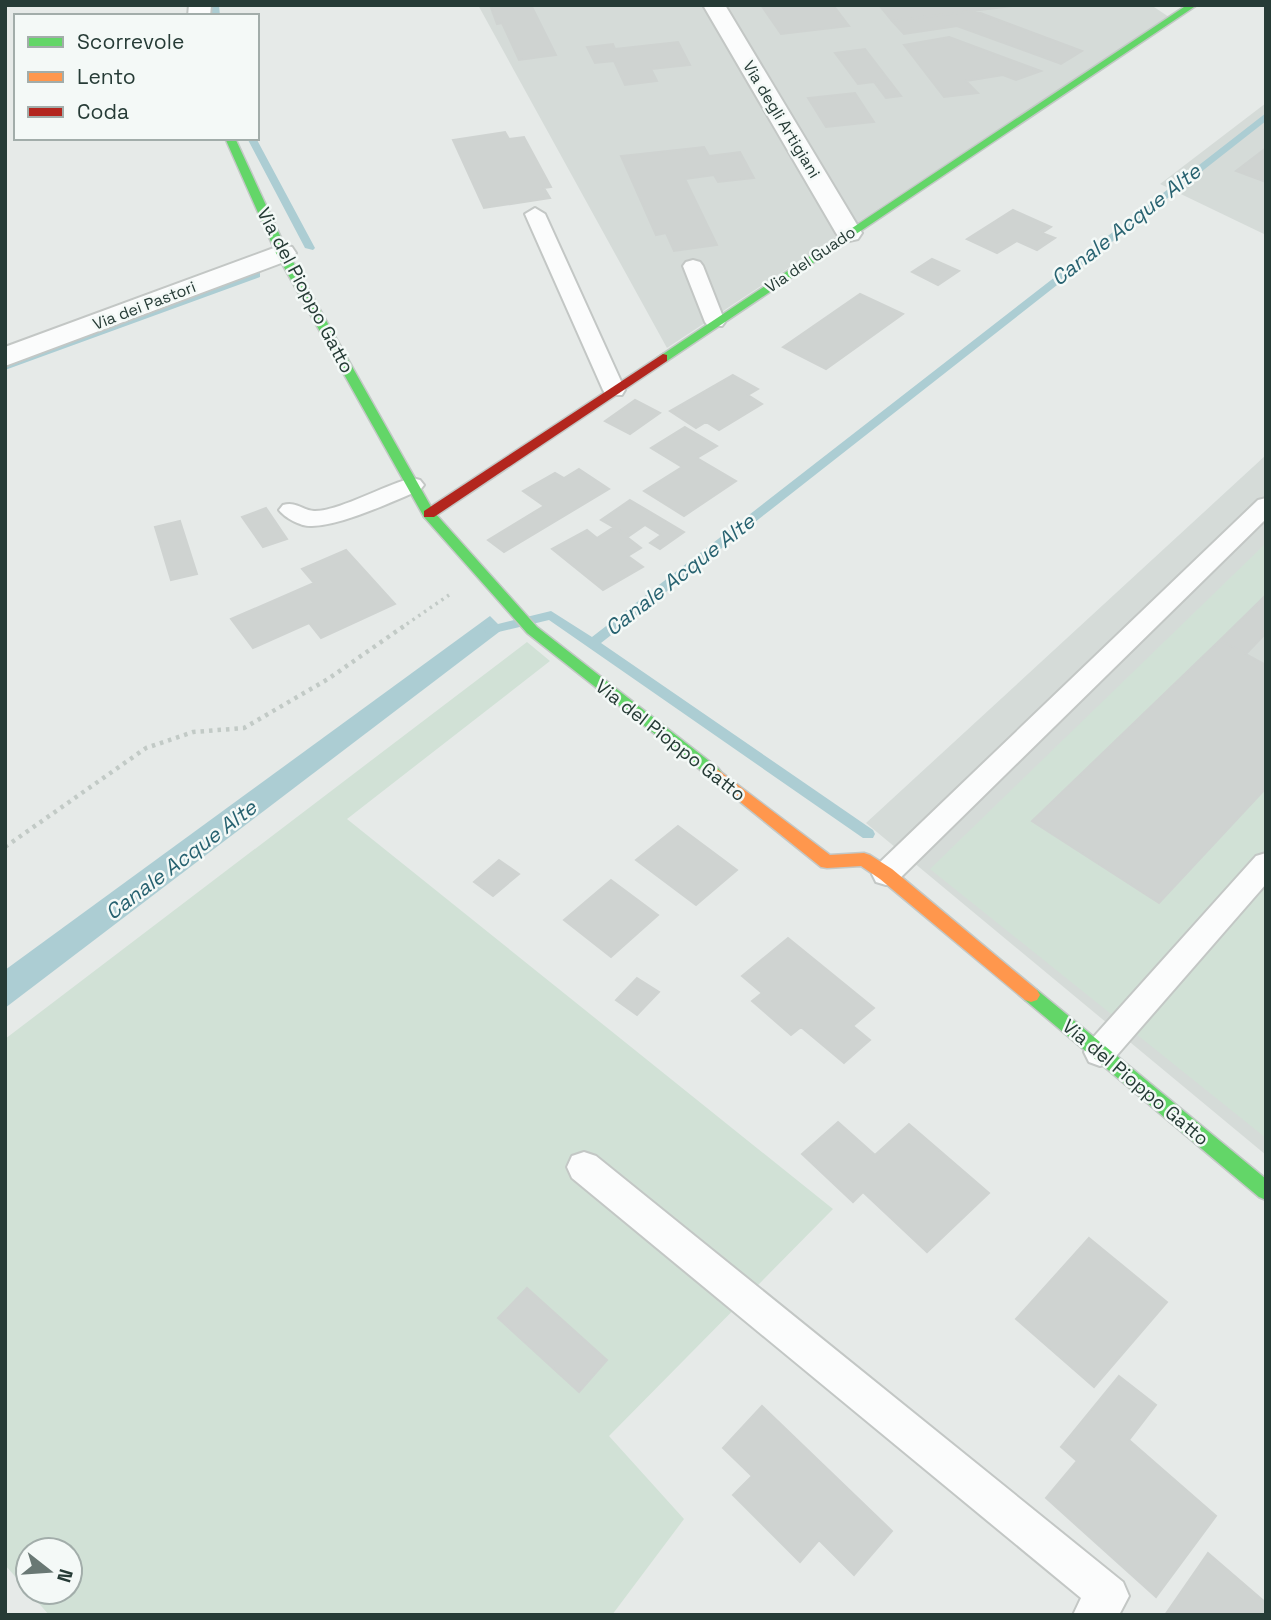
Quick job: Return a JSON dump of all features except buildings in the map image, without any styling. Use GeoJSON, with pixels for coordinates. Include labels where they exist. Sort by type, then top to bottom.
{"type":"FeatureCollection","features":[{"type":"Feature","properties":{"kind":"street","name":"Via degli Artigiani"},"geometry":{"type":"LineString","coordinates":[[714,5],[849,233]]}},
{"type":"Feature","properties":{"kind":"street","name":"Via del Guado"},"geometry":{"type":"LineString","coordinates":[[429,514],[1193,5]]}},
{"type":"Feature","properties":{"kind":"street","name":"Via del Pioppo Gatto"},"geometry":{"type":"LineString","coordinates":[[231,140],[282,253],[429,514],[532,630],[827,862],[864,859],[886,874],[1266,1191]]}},
{"type":"Feature","properties":{"kind":"street","name":"Via dei Pastori"},"geometry":{"type":"LineString","coordinates":[[5,357],[282,253]]}},
{"type":"Feature","properties":{"kind":"lane"},"geometry":{"type":"LineString","coordinates":[[535,214],[614,390]]}},
{"type":"Feature","properties":{"kind":"lane"},"geometry":{"type":"LineString","coordinates":[[693,266],[715,322]]}},
{"type":"Feature","properties":{"kind":"lane"},"geometry":{"type":"LineString","coordinates":[[291,510],[311,519],[344,512],[412,485]]}},
{"type":"Feature","properties":{"kind":"lane"},"geometry":{"type":"LineString","coordinates":[[886,874],[1266,505]]}},
{"type":"Feature","properties":{"kind":"lane"},"geometry":{"type":"LineString","coordinates":[[1100,1052],[1266,864]]}},
{"type":"Feature","properties":{"kind":"lane"},"geometry":{"type":"LineString","coordinates":[[584,1167],[1109,1596],[1093,1615]]}},
{"type":"Feature","properties":{"kind":"path"},"geometry":{"type":"LineString","coordinates":[[5,847],[146,748],[193,732],[244,728],[328,679],[481,573]]}},
{"type":"Feature","properties":{"kind":"shaded area"},"geometry":{"type":"Polygon","coordinates":[[[478,5],[1151,5],[1169,17],[667,348],[478,5]]]}},
{"type":"Feature","properties":{"kind":"shaded area"},"geometry":{"type":"Polygon","coordinates":[[[1266,103],[1266,235],[1160,184],[1266,103]]]}},
{"type":"Feature","properties":{"kind":"shaded area"},"geometry":{"type":"Polygon","coordinates":[[[1266,455],[1266,1155],[866,823],[1266,455]]]}},
{"type":"Feature","properties":{"kind":"green space"},"geometry":{"type":"Polygon","coordinates":[[[1266,543],[1266,595],[1032,821],[1159,903],[1266,788],[1266,1138],[930,869],[1266,543]]]}},
{"type":"Feature","properties":{"kind":"green space"},"geometry":{"type":"Polygon","coordinates":[[[527,642],[550,661],[347,819],[833,1209],[609,1436],[684,1519],[612,1615],[49,1615],[41,1606],[84,1606],[84,1536],[14,1536],[14,1575],[5,1565],[5,1039],[527,642]]]}},
{"type":"Feature","properties":{"kind":"water"},"geometry":{"type":"Polygon","coordinates":[[[490,616],[503,629],[5,1008],[5,970],[490,616]]]}},
{"type":"Feature","properties":{"kind":"waterway"},"geometry":{"type":"LineString","coordinates":[[215,5],[216,14]]}},
{"type":"Feature","properties":{"kind":"waterway","name":"Canale Acque Alte"},"geometry":{"type":"LineString","coordinates":[[592,643],[1266,116]]}},
{"type":"Feature","properties":{"kind":"waterway"},"geometry":{"type":"LineString","coordinates":[[252,140],[310,248]]}},
{"type":"Feature","properties":{"kind":"waterway"},"geometry":{"type":"LineString","coordinates":[[5,367],[256,275]]}},
{"type":"Feature","properties":{"kind":"waterway"},"geometry":{"type":"LineString","coordinates":[[490,630],[551,615],[868,834]]}},
{"type":"Feature","properties":{"kind":"traffic: fast"},"geometry":{"type":"LineString","coordinates":[[663,358],[1193,5]]}},
{"type":"Feature","properties":{"kind":"traffic: fast"},"geometry":{"type":"LineString","coordinates":[[231,140],[282,253],[429,514],[532,630],[713,772]]}},
{"type":"Feature","properties":{"kind":"traffic: fast"},"geometry":{"type":"LineString","coordinates":[[1031,995],[1266,1191]]}},
{"type":"Feature","properties":{"kind":"traffic: slow"},"geometry":{"type":"LineString","coordinates":[[713,772],[827,862],[864,859],[886,874],[1031,995]]}},
{"type":"Feature","properties":{"kind":"traffic: jam"},"geometry":{"type":"LineString","coordinates":[[429,514],[663,358]]}}]}
